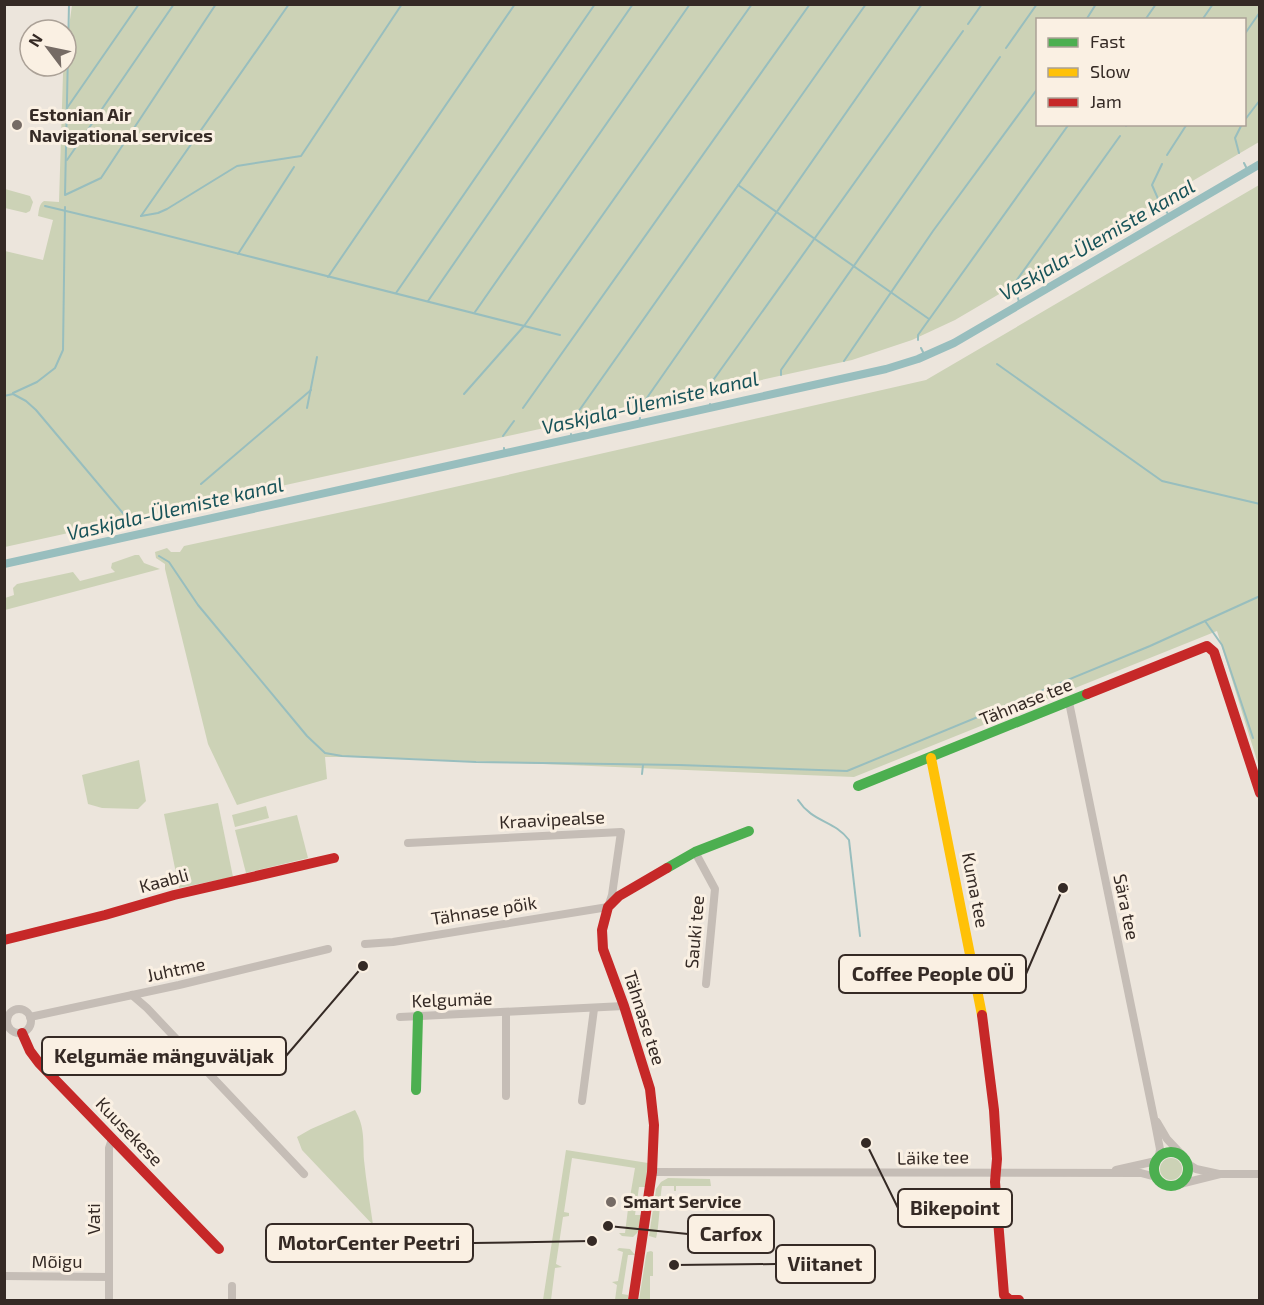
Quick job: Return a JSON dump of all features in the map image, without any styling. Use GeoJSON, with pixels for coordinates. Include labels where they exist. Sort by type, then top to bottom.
{"type":"FeatureCollection","features":[{"type":"Feature","properties":{"kind":"street","name":"Tähnase tee"},"geometry":{"type":"LineString","coordinates":[[858,786],[1207,646],[1214,652],[1260,793]]}},
{"type":"Feature","properties":{"kind":"street","name":"Sära tee"},"geometry":{"type":"LineString","coordinates":[[1069,702],[1160,1149],[1157,1159]]}},
{"type":"Feature","properties":{"kind":"street","name":"Kuma tee"},"geometry":{"type":"LineString","coordinates":[[932,758],[982,1012],[994,1110],[995,1182],[1004,1296],[1010,1300],[1019,1300]]}},
{"type":"Feature","properties":{"kind":"street","name":"Kraavipealse"},"geometry":{"type":"LineString","coordinates":[[408,843],[621,831],[612,895],[608,907]]}},
{"type":"Feature","properties":{"kind":"street"},"geometry":{"type":"LineString","coordinates":[[608,907],[619,896],[694,852],[748,831]]}},
{"type":"Feature","properties":{"kind":"street","name":"Sauki tee"},"geometry":{"type":"LineString","coordinates":[[694,852],[715,889],[706,984]]}},
{"type":"Feature","properties":{"kind":"street","name":"Kaabli"},"geometry":{"type":"LineString","coordinates":[[4,940],[174,895],[334,858]]}},
{"type":"Feature","properties":{"kind":"street","name":"Tähnase tee"},"geometry":{"type":"LineString","coordinates":[[608,907],[601,939],[650,1089],[654,1125],[652,1172],[633,1300]]}},
{"type":"Feature","properties":{"kind":"street","name":"Tähnase põik"},"geometry":{"type":"LineString","coordinates":[[366,944],[393,942],[608,907]]}},
{"type":"Feature","properties":{"kind":"street","name":"Juhtme"},"geometry":{"type":"LineString","coordinates":[[22,1033],[12,1031],[8,1027],[7,1011],[19,1009],[28,1013],[30,1017],[328,949]]}},
{"type":"Feature","properties":{"kind":"street"},"geometry":{"type":"LineString","coordinates":[[132,995],[304,1174]]}},
{"type":"Feature","properties":{"kind":"street","name":"Kelgumäe"},"geometry":{"type":"LineString","coordinates":[[400,1017],[624,1006]]}},
{"type":"Feature","properties":{"kind":"street"},"geometry":{"type":"LineString","coordinates":[[582,1101],[594,1009]]}},
{"type":"Feature","properties":{"kind":"street","name":"Kelgumäe"},"geometry":{"type":"LineString","coordinates":[[506,1012],[506,1096]]}},
{"type":"Feature","properties":{"kind":"street"},"geometry":{"type":"LineString","coordinates":[[416,1090],[418,1016]]}},
{"type":"Feature","properties":{"kind":"street"},"geometry":{"type":"LineString","coordinates":[[22,1033],[29,1027],[30,1017]]}},
{"type":"Feature","properties":{"kind":"street","name":"Kuusekese"},"geometry":{"type":"LineString","coordinates":[[22,1033],[30,1051],[39,1063],[219,1249]]}},
{"type":"Feature","properties":{"kind":"street","name":"Sära tee"},"geometry":{"type":"LineString","coordinates":[[1154,1118],[1167,1139],[1186,1160]]}},
{"type":"Feature","properties":{"kind":"street","name":"Vati"},"geometry":{"type":"LineString","coordinates":[[109,1300],[109,1148],[112,1139]]}},
{"type":"Feature","properties":{"kind":"street"},"geometry":{"type":"LineString","coordinates":[[1220,1174],[1169,1187],[1159,1182],[1154,1172],[1157,1159],[1169,1152],[1179,1154],[1196,1169],[1220,1174],[1260,1174]]}},
{"type":"Feature","properties":{"kind":"street","name":"Läike tee"},"geometry":{"type":"LineString","coordinates":[[1106,1173],[1157,1159]]}},
{"type":"Feature","properties":{"kind":"street"},"geometry":{"type":"LineString","coordinates":[[1180,1184],[1187,1176],[1186,1160]]}},
{"type":"Feature","properties":{"kind":"street","name":"Läike tee"},"geometry":{"type":"LineString","coordinates":[[652,1172],[1141,1173],[1156,1178]]}},
{"type":"Feature","properties":{"kind":"street","name":"Mõigu"},"geometry":{"type":"LineString","coordinates":[[4,1276],[109,1277]]}},
{"type":"Feature","properties":{"kind":"street"},"geometry":{"type":"LineString","coordinates":[[232,1286],[232,1300]]}},
{"type":"Feature","properties":{"kind":"green space"},"geometry":{"type":"Polygon","coordinates":[[[72,5],[1259,5],[1259,142],[955,320],[912,340],[852,360],[5,547],[5,251],[43,260],[53,220],[38,216],[40,205],[44,201],[59,202],[63,78],[78,78],[78,18],[70,18],[72,5]]]}},
{"type":"Feature","properties":{"kind":"green space"},"geometry":{"type":"Polygon","coordinates":[[[1259,185],[1259,767],[1217,631],[854,777],[374,757],[325,757],[327,779],[237,805],[208,744],[165,564],[156,558],[155,552],[167,548],[171,552],[180,552],[184,546],[926,380],[1259,185]]]}},
{"type":"Feature","properties":{"kind":"green space"},"geometry":{"type":"Polygon","coordinates":[[[5,189],[30,196],[33,202],[30,211],[26,213],[5,208],[5,189]]]}},
{"type":"Feature","properties":{"kind":"green space"},"geometry":{"type":"Polygon","coordinates":[[[139,555],[144,563],[160,569],[5,610],[5,598],[14,595],[13,588],[17,584],[73,572],[80,581],[115,572],[111,568],[112,563],[139,555]]]}},
{"type":"Feature","properties":{"kind":"green space"},"geometry":{"type":"Polygon","coordinates":[[[139,760],[146,801],[138,809],[102,808],[88,804],[82,775],[139,760]]]}},
{"type":"Feature","properties":{"kind":"green space"},"geometry":{"type":"Polygon","coordinates":[[[218,803],[233,877],[179,888],[164,814],[218,803]]]}},
{"type":"Feature","properties":{"kind":"green space"},"geometry":{"type":"Polygon","coordinates":[[[266,806],[269,818],[235,827],[232,815],[266,806]]]}},
{"type":"Feature","properties":{"kind":"green space"},"geometry":{"type":"Polygon","coordinates":[[[297,815],[308,858],[246,873],[235,830],[297,815]]]}},
{"type":"Feature","properties":{"kind":"green space"},"geometry":{"type":"Polygon","coordinates":[[[355,1110],[362,1128],[373,1225],[302,1150],[297,1137],[355,1110]]]}},
{"type":"Feature","properties":{"kind":"green space"},"geometry":{"type":"Polygon","coordinates":[[[566,1150],[648,1163],[645,1187],[639,1187],[635,1215],[641,1215],[639,1231],[633,1237],[622,1236],[619,1233],[625,1233],[629,1201],[624,1198],[630,1197],[635,1168],[572,1158],[564,1212],[569,1213],[569,1216],[563,1217],[556,1264],[562,1267],[555,1268],[551,1300],[543,1300],[566,1150]]]}},
{"type":"Feature","properties":{"kind":"green space"},"geometry":{"type":"Polygon","coordinates":[[[1167,1158],[1175,1158],[1182,1165],[1182,1173],[1175,1180],[1167,1180],[1160,1173],[1160,1165],[1167,1158]]]}},
{"type":"Feature","properties":{"kind":"green space"},"geometry":{"type":"Polygon","coordinates":[[[668,1178],[710,1179],[711,1186],[676,1186],[676,1191],[674,1191],[674,1186],[662,1186],[656,1238],[649,1236],[656,1189],[668,1178]]]}},
{"type":"Feature","properties":{"kind":"green space"},"geometry":{"type":"Polygon","coordinates":[[[619,1248],[630,1249],[635,1255],[628,1255],[622,1294],[628,1295],[628,1300],[615,1300],[617,1285],[612,1282],[618,1281],[623,1252],[617,1250],[619,1248]]]}},
{"type":"Feature","properties":{"kind":"green space"},"geometry":{"type":"Polygon","coordinates":[[[647,1252],[653,1252],[653,1276],[650,1276],[650,1300],[639,1300],[646,1256],[647,1252]]]}},
{"type":"Feature","properties":{"kind":"waterway"},"geometry":{"type":"LineString","coordinates":[[69,4],[65,195],[101,178],[216,4]]}},
{"type":"Feature","properties":{"kind":"waterway"},"geometry":{"type":"LineString","coordinates":[[67,108],[139,4]]}},
{"type":"Feature","properties":{"kind":"waterway"},"geometry":{"type":"LineString","coordinates":[[67,160],[174,4]]}},
{"type":"Feature","properties":{"kind":"waterway"},"geometry":{"type":"LineString","coordinates":[[141,216],[289,4]]}},
{"type":"Feature","properties":{"kind":"waterway"},"geometry":{"type":"LineString","coordinates":[[141,216],[167,209],[237,166],[301,156],[402,4]]}},
{"type":"Feature","properties":{"kind":"waterway"},"geometry":{"type":"LineString","coordinates":[[328,277],[515,4]]}},
{"type":"Feature","properties":{"kind":"waterway"},"geometry":{"type":"LineString","coordinates":[[396,293],[595,4]]}},
{"type":"Feature","properties":{"kind":"waterway"},"geometry":{"type":"LineString","coordinates":[[428,301],[633,4]]}},
{"type":"Feature","properties":{"kind":"waterway"},"geometry":{"type":"LineString","coordinates":[[475,312],[690,4]]}},
{"type":"Feature","properties":{"kind":"waterway"},"geometry":{"type":"LineString","coordinates":[[464,394],[524,326],[752,4]]}},
{"type":"Feature","properties":{"kind":"waterway"},"geometry":{"type":"LineString","coordinates":[[523,408],[810,4]]}},
{"type":"Feature","properties":{"kind":"waterway"},"geometry":{"type":"LineString","coordinates":[[571,422],[866,4]]}},
{"type":"Feature","properties":{"kind":"waterway"},"geometry":{"type":"LineString","coordinates":[[643,406],[922,4]]}},
{"type":"Feature","properties":{"kind":"waterway"},"geometry":{"type":"LineString","coordinates":[[968,24],[982,4]]}},
{"type":"Feature","properties":{"kind":"waterway"},"geometry":{"type":"LineString","coordinates":[[1006,48],[1037,4]]}},
{"type":"Feature","properties":{"kind":"waterway"},"geometry":{"type":"LineString","coordinates":[[1087,18],[1096,4]]}},
{"type":"Feature","properties":{"kind":"waterway"},"geometry":{"type":"LineString","coordinates":[[1146,18],[1156,4]]}},
{"type":"Feature","properties":{"kind":"waterway"},"geometry":{"type":"LineString","coordinates":[[1203,18],[1213,4]]}},
{"type":"Feature","properties":{"kind":"waterway"},"geometry":{"type":"LineString","coordinates":[[1246,32],[1260,12]]}},
{"type":"Feature","properties":{"kind":"waterway"},"geometry":{"type":"LineString","coordinates":[[709,392],[709,386],[963,31]]}},
{"type":"Feature","properties":{"kind":"waterway"},"geometry":{"type":"LineString","coordinates":[[781,375],[781,370],[1000,57]]}},
{"type":"Feature","properties":{"kind":"waterway"},"geometry":{"type":"LineString","coordinates":[[844,361],[933,231],[1036,91]]}},
{"type":"Feature","properties":{"kind":"waterway"},"geometry":{"type":"LineString","coordinates":[[1246,118],[1260,100]]}},
{"type":"Feature","properties":{"kind":"waterway"},"geometry":{"type":"LineString","coordinates":[[918,340],[918,335],[1068,126]]}},
{"type":"Feature","properties":{"kind":"waterway"},"geometry":{"type":"LineString","coordinates":[[1167,155],[1186,126]]}},
{"type":"Feature","properties":{"kind":"waterway"},"geometry":{"type":"LineString","coordinates":[[1239,153],[1235,138],[1241,126]]}},
{"type":"Feature","properties":{"kind":"waterway"},"geometry":{"type":"LineString","coordinates":[[1014,284],[1120,136]]}},
{"type":"Feature","properties":{"kind":"waterway"},"geometry":{"type":"LineString","coordinates":[[1244,163],[1248,171]]}},
{"type":"Feature","properties":{"kind":"waterway"},"geometry":{"type":"LineString","coordinates":[[1159,201],[1152,185],[1162,164]]}},
{"type":"Feature","properties":{"kind":"waterway","name":"Vaskjala-Ülemiste kanal"},"geometry":{"type":"LineString","coordinates":[[4,564],[886,369],[918,359],[954,343],[1260,164]]}},
{"type":"Feature","properties":{"kind":"waterway"},"geometry":{"type":"LineString","coordinates":[[238,254],[294,167]]}},
{"type":"Feature","properties":{"kind":"waterway"},"geometry":{"type":"LineString","coordinates":[[738,185],[929,319]]}},
{"type":"Feature","properties":{"kind":"waterway"},"geometry":{"type":"LineString","coordinates":[[45,206],[560,335]]}},
{"type":"Feature","properties":{"kind":"waterway"},"geometry":{"type":"LineString","coordinates":[[13,393],[37,382],[55,368],[63,350],[65,207]]}},
{"type":"Feature","properties":{"kind":"waterway"},"geometry":{"type":"LineString","coordinates":[[1164,208],[1170,217]]}},
{"type":"Feature","properties":{"kind":"waterway"},"geometry":{"type":"LineString","coordinates":[[1017,295],[1020,305]]}},
{"type":"Feature","properties":{"kind":"waterway"},"geometry":{"type":"LineString","coordinates":[[921,348],[925,356]]}},
{"type":"Feature","properties":{"kind":"waterway"},"geometry":{"type":"LineString","coordinates":[[307,408],[317,357]]}},
{"type":"Feature","properties":{"kind":"waterway"},"geometry":{"type":"LineString","coordinates":[[997,364],[1162,481],[1260,504]]}},
{"type":"Feature","properties":{"kind":"waterway"},"geometry":{"type":"LineString","coordinates":[[201,484],[311,390]]}},
{"type":"Feature","properties":{"kind":"waterway"},"geometry":{"type":"LineString","coordinates":[[4,396],[13,394],[36,410],[127,518]]}},
{"type":"Feature","properties":{"kind":"waterway","name":"Vaskjala-Ülemiste kanal"},"geometry":{"type":"LineString","coordinates":[[639,424],[640,418]]}},
{"type":"Feature","properties":{"kind":"waterway"},"geometry":{"type":"LineString","coordinates":[[503,436],[514,421]]}},
{"type":"Feature","properties":{"kind":"waterway","name":"Vaskjala-Ülemiste kanal"},"geometry":{"type":"LineString","coordinates":[[571,434],[571,440]]}},
{"type":"Feature","properties":{"kind":"waterway","name":"Vaskjala-Ülemiste kanal"},"geometry":{"type":"LineString","coordinates":[[504,448],[505,455]]}},
{"type":"Feature","properties":{"kind":"waterway"},"geometry":{"type":"LineString","coordinates":[[159,556],[169,562],[198,605],[307,736],[325,753],[342,756],[476,762],[679,765],[847,771],[1150,646],[1260,596]]}},
{"type":"Feature","properties":{"kind":"waterway"},"geometry":{"type":"LineString","coordinates":[[1205,621],[1222,645],[1253,738]]}},
{"type":"Feature","properties":{"kind":"waterway"},"geometry":{"type":"LineString","coordinates":[[642,774],[643,765]]}},
{"type":"Feature","properties":{"kind":"waterway"},"geometry":{"type":"LineString","coordinates":[[798,800],[810,813],[843,833],[849,840],[860,936]]}},
{"type":"Feature","properties":{"kind":"traffic: fast"},"geometry":{"type":"LineString","coordinates":[[858,786],[1087,694]]}},
{"type":"Feature","properties":{"kind":"traffic: fast"},"geometry":{"type":"LineString","coordinates":[[667,868],[695,852],[749,831]]}},
{"type":"Feature","properties":{"kind":"traffic: fast"},"geometry":{"type":"LineString","coordinates":[[416,1090],[418,1016]]}},
{"type":"Feature","properties":{"kind":"traffic: fast"},"geometry":{"type":"LineString","coordinates":[[1171,1152],[1183,1157],[1188,1169],[1183,1181],[1171,1186],[1159,1181],[1154,1169],[1159,1157],[1171,1152]]}},
{"type":"Feature","properties":{"kind":"traffic: slow"},"geometry":{"type":"LineString","coordinates":[[931,758],[982,1015]]}},
{"type":"Feature","properties":{"kind":"traffic: jam"},"geometry":{"type":"LineString","coordinates":[[1087,694],[1207,646],[1214,652],[1260,793]]}},
{"type":"Feature","properties":{"kind":"traffic: jam"},"geometry":{"type":"LineString","coordinates":[[4,940],[174,895],[334,858]]}},
{"type":"Feature","properties":{"kind":"traffic: jam"},"geometry":{"type":"LineString","coordinates":[[633,1300],[652,1172],[654,1125],[650,1089],[603,949],[602,930],[608,907],[619,896],[667,868]]}},
{"type":"Feature","properties":{"kind":"traffic: jam"},"geometry":{"type":"LineString","coordinates":[[982,1015],[994,1110],[997,1159],[995,1182],[1004,1295],[1010,1300],[1019,1300]]}},
{"type":"Feature","properties":{"kind":"traffic: jam"},"geometry":{"type":"LineString","coordinates":[[22,1033],[30,1051],[39,1063],[219,1249]]}},
{"type":"Feature","properties":{"kind":"place","name":"Estonian Air Navigational services"},"geometry":{"type":"Point","coordinates":[17,125]}},
{"type":"Feature","properties":{"kind":"place","name":"Coffee People OÜ"},"geometry":{"type":"Point","coordinates":[1063,888]}},
{"type":"Feature","properties":{"kind":"place","name":"Kelgumäe mänguväljak"},"geometry":{"type":"Point","coordinates":[363,966]}},
{"type":"Feature","properties":{"kind":"place","name":"Bikepoint"},"geometry":{"type":"Point","coordinates":[866,1143]}},
{"type":"Feature","properties":{"kind":"place","name":"Smart Service"},"geometry":{"type":"Point","coordinates":[611,1202]}},
{"type":"Feature","properties":{"kind":"place","name":"Carfox"},"geometry":{"type":"Point","coordinates":[608,1226]}},
{"type":"Feature","properties":{"kind":"place","name":"MotorCenter Peetri"},"geometry":{"type":"Point","coordinates":[592,1241]}},
{"type":"Feature","properties":{"kind":"place","name":"Viitanet"},"geometry":{"type":"Point","coordinates":[674,1265]}}]}
